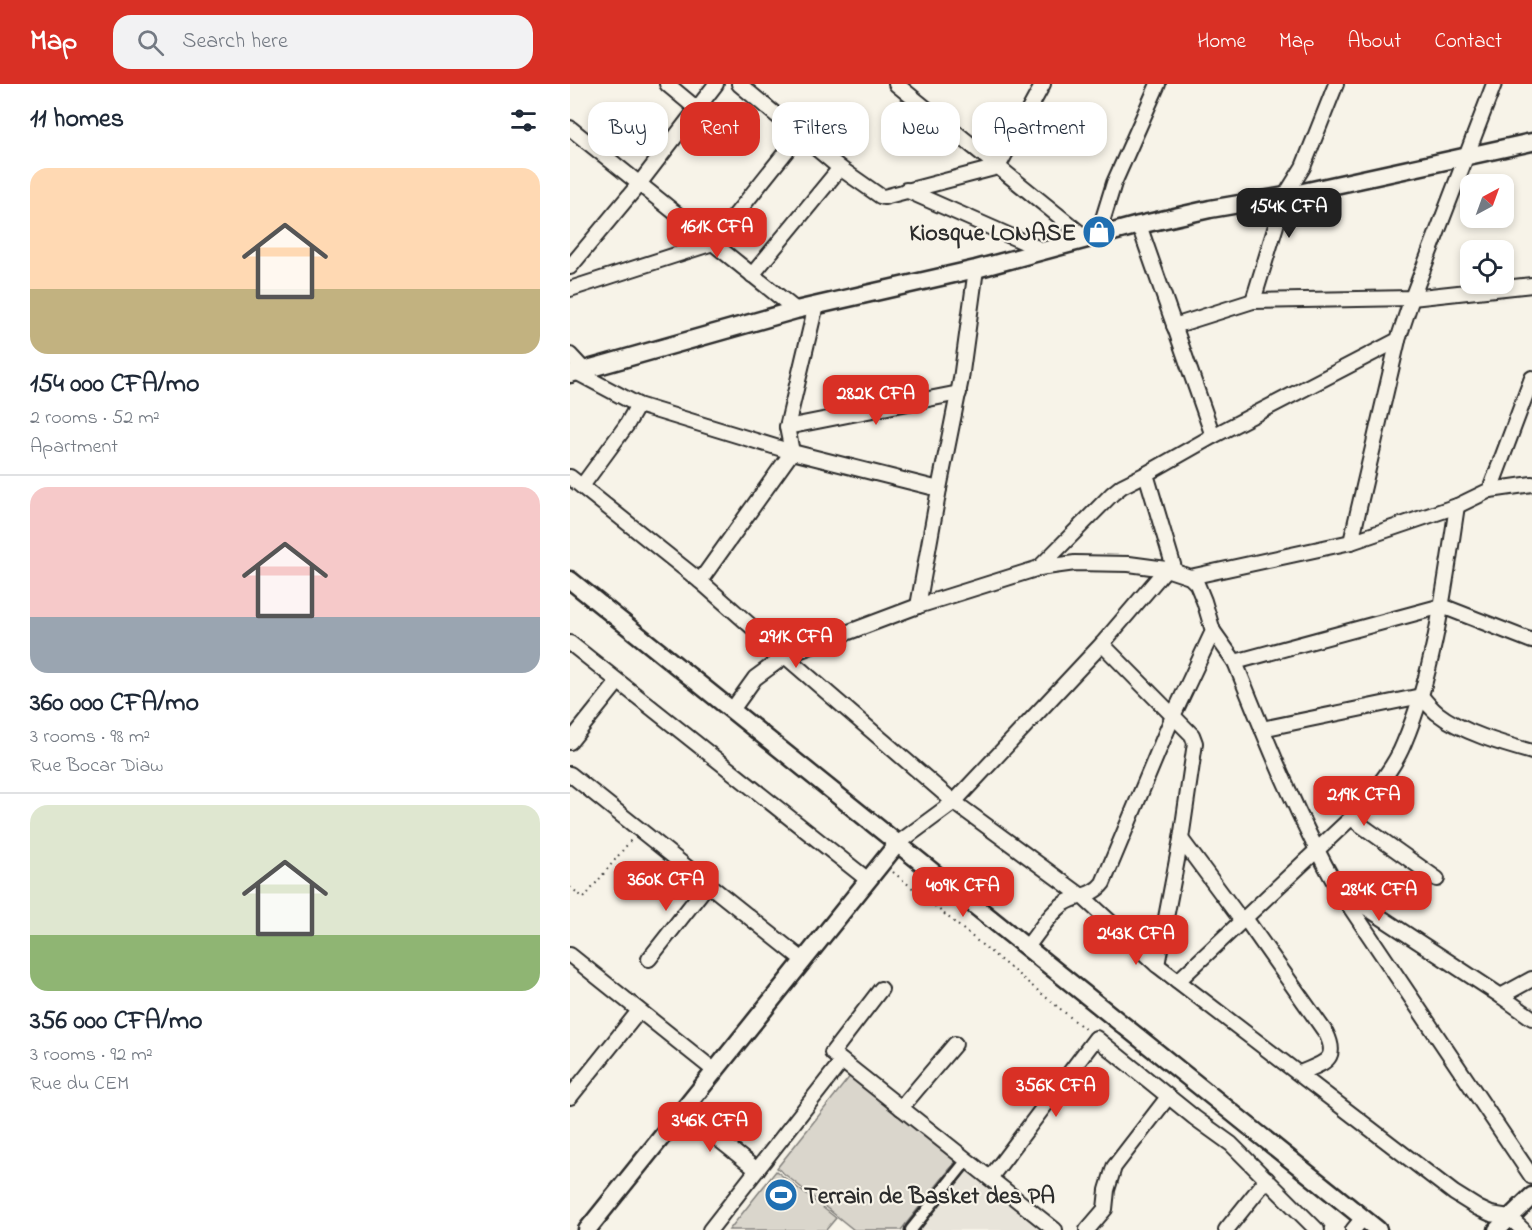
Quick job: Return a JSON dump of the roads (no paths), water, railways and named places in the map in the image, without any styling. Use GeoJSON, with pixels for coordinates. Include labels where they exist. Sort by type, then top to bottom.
{"type":"FeatureCollection","features":[{"type":"Feature","properties":{"kind":"street"},"geometry":{"type":"LineString","coordinates":[[667,84],[689,102]]}},
{"type":"Feature","properties":{"kind":"street"},"geometry":{"type":"LineString","coordinates":[[702,102],[716,84]]}},
{"type":"Feature","properties":{"kind":"street"},"geometry":{"type":"LineString","coordinates":[[739,84],[772,111]]}},
{"type":"Feature","properties":{"kind":"street"},"geometry":{"type":"LineString","coordinates":[[896,84],[998,167],[1092,237]]}},
{"type":"Feature","properties":{"kind":"street"},"geometry":{"type":"LineString","coordinates":[[826,156],[879,196],[884,197],[998,167],[1043,84]]}},
{"type":"Feature","properties":{"kind":"street"},"geometry":{"type":"LineString","coordinates":[[1092,237],[1158,84]]}},
{"type":"Feature","properties":{"kind":"street"},"geometry":{"type":"LineString","coordinates":[[1253,302],[1285,196],[1304,167],[1336,84]]}},
{"type":"Feature","properties":{"kind":"street"},"geometry":{"type":"LineString","coordinates":[[1351,542],[1398,340],[1494,84]]}},
{"type":"Feature","properties":{"kind":"street"},"geometry":{"type":"LineString","coordinates":[[570,128],[796,310]]}},
{"type":"Feature","properties":{"kind":"street"},"geometry":{"type":"LineString","coordinates":[[570,267],[680,131]]}},
{"type":"Feature","properties":{"kind":"street"},"geometry":{"type":"LineString","coordinates":[[577,372],[796,310],[976,269],[1138,225],[1285,196],[1532,142]]}},
{"type":"Feature","properties":{"kind":"street"},"geometry":{"type":"LineString","coordinates":[[570,289],[713,243],[782,156]]}},
{"type":"Feature","properties":{"kind":"street"},"geometry":{"type":"LineString","coordinates":[[752,275],[840,168]]}},
{"type":"Feature","properties":{"kind":"street"},"geometry":{"type":"LineString","coordinates":[[906,190],[1042,250]]}},
{"type":"Feature","properties":{"kind":"street"},"geometry":{"type":"LineString","coordinates":[[1138,225],[1213,436]]}},
{"type":"Feature","properties":{"kind":"street"},"geometry":{"type":"LineString","coordinates":[[918,606],[959,393],[976,269]]}},
{"type":"Feature","properties":{"kind":"street"},"geometry":{"type":"LineString","coordinates":[[1174,326],[1253,302],[1412,298],[1532,285]]}},
{"type":"Feature","properties":{"kind":"street"},"geometry":{"type":"LineString","coordinates":[[700,581],[792,452],[788,427],[816,305]]}},
{"type":"Feature","properties":{"kind":"street"},"geometry":{"type":"LineString","coordinates":[[1039,568],[1122,486],[1398,340]]}},
{"type":"Feature","properties":{"kind":"street"},"geometry":{"type":"LineString","coordinates":[[570,355],[577,372],[638,405],[792,452],[939,489]]}},
{"type":"Feature","properties":{"kind":"street"},"geometry":{"type":"LineString","coordinates":[[1490,490],[1532,378]]}},
{"type":"Feature","properties":{"kind":"street"},"geometry":{"type":"LineString","coordinates":[[788,427],[959,393]]}},
{"type":"Feature","properties":{"kind":"street"},"geometry":{"type":"LineString","coordinates":[[582,486],[626,426],[638,405]]}},
{"type":"Feature","properties":{"kind":"street"},"geometry":{"type":"LineString","coordinates":[[1146,474],[1170,570]]}},
{"type":"Feature","properties":{"kind":"street"},"geometry":{"type":"LineString","coordinates":[[570,477],[700,581],[954,802],[1083,897],[1178,981],[1300,1072],[1454,1193],[1491,1214],[1509,1217],[1523,1230]]}},
{"type":"Feature","properties":{"kind":"street"},"geometry":{"type":"LineString","coordinates":[[1190,577],[1351,542],[1458,506],[1490,490],[1532,484]]}},
{"type":"Feature","properties":{"kind":"street"},"geometry":{"type":"LineString","coordinates":[[1178,981],[1351,818],[1376,788],[1404,745],[1421,696],[1442,606],[1458,506]]}},
{"type":"Feature","properties":{"kind":"street"},"geometry":{"type":"LineString","coordinates":[[732,710],[754,678],[785,656],[918,606],[1039,568],[1075,563],[1129,564],[1170,570],[1190,577],[1197,584],[1204,600],[1213,631],[1235,662],[1262,729],[1317,851],[1338,889],[1532,1177]]}},
{"type":"Feature","properties":{"kind":"street"},"geometry":{"type":"LineString","coordinates":[[587,1230],[897,844],[954,802],[1170,570]]}},
{"type":"Feature","properties":{"kind":"street"},"geometry":{"type":"LineString","coordinates":[[570,580],[1027,947],[1358,1224],[1378,1230]]}},
{"type":"Feature","properties":{"kind":"street"},"geometry":{"type":"LineString","coordinates":[[1235,662],[1442,606],[1532,641]]}},
{"type":"Feature","properties":{"kind":"street"},"geometry":{"type":"LineString","coordinates":[[1027,947],[1056,910],[1099,888],[1103,883],[1173,716],[1213,631]]}},
{"type":"Feature","properties":{"kind":"street"},"geometry":{"type":"LineString","coordinates":[[570,644],[868,880]]}},
{"type":"Feature","properties":{"kind":"street"},"geometry":{"type":"LineString","coordinates":[[1102,644],[1192,735],[1195,743],[1181,839],[1158,965]]}},
{"type":"Feature","properties":{"kind":"street"},"geometry":{"type":"LineString","coordinates":[[570,742],[618,682]]}},
{"type":"Feature","properties":{"kind":"street"},"geometry":{"type":"LineString","coordinates":[[1262,729],[1421,696]]}},
{"type":"Feature","properties":{"kind":"street"},"geometry":{"type":"LineString","coordinates":[[1421,696],[1447,720],[1510,746],[1532,752]]}},
{"type":"Feature","properties":{"kind":"street"},"geometry":{"type":"LineString","coordinates":[[570,774],[803,960]]}},
{"type":"Feature","properties":{"kind":"street"},"geometry":{"type":"LineString","coordinates":[[1351,818],[1437,879]]}},
{"type":"Feature","properties":{"kind":"street"},"geometry":{"type":"LineString","coordinates":[[1181,839],[1243,919],[1332,1044],[1332,1052],[1327,1061],[1300,1072]]}},
{"type":"Feature","properties":{"kind":"street"},"geometry":{"type":"LineString","coordinates":[[650,959],[708,884]]}},
{"type":"Feature","properties":{"kind":"street"},"geometry":{"type":"LineString","coordinates":[[1338,889],[1532,1018]]}},
{"type":"Feature","properties":{"kind":"street"},"geometry":{"type":"LineString","coordinates":[[571,958],[715,1071]]}},
{"type":"Feature","properties":{"kind":"street"},"geometry":{"type":"LineString","coordinates":[[1501,996],[1532,979]]}},
{"type":"Feature","properties":{"kind":"street"},"geometry":{"type":"LineString","coordinates":[[881,989],[832,1053],[1055,1230]]}},
{"type":"Feature","properties":{"kind":"street"},"geometry":{"type":"LineString","coordinates":[[570,1097],[639,1011]]}},
{"type":"Feature","properties":{"kind":"street"},"geometry":{"type":"LineString","coordinates":[[990,1178],[1096,1038],[1231,1144],[1317,1230]]}},
{"type":"Feature","properties":{"kind":"street"},"geometry":{"type":"LineString","coordinates":[[901,1108],[954,1044]]}},
{"type":"Feature","properties":{"kind":"street"},"geometry":{"type":"LineString","coordinates":[[710,1230],[842,1061]]}},
{"type":"Feature","properties":{"kind":"street"},"geometry":{"type":"LineString","coordinates":[[1087,1230],[1105,1209],[1107,1190],[1114,1167],[1168,1096]]}},
{"type":"Feature","properties":{"kind":"street"},"geometry":{"type":"LineString","coordinates":[[683,1111],[757,1170]]}},
{"type":"Feature","properties":{"kind":"street"},"geometry":{"type":"LineString","coordinates":[[911,1230],[967,1160]]}},
{"type":"Feature","properties":{"kind":"street"},"geometry":{"type":"LineString","coordinates":[[1226,1230],[1267,1179]]}},
{"type":"Feature","properties":{"kind":"street"},"geometry":{"type":"LineString","coordinates":[[1497,1230],[1532,1196]]}},
{"type":"Feature","properties":{"kind":"place","name":"Kiosque LONASE"},"geometry":{"type":"Point","coordinates":[1099,232]}},
{"type":"Feature","properties":{"kind":"place","name":"Terrain de Basket des PA"},"geometry":{"type":"Point","coordinates":[781,1195]}}]}
